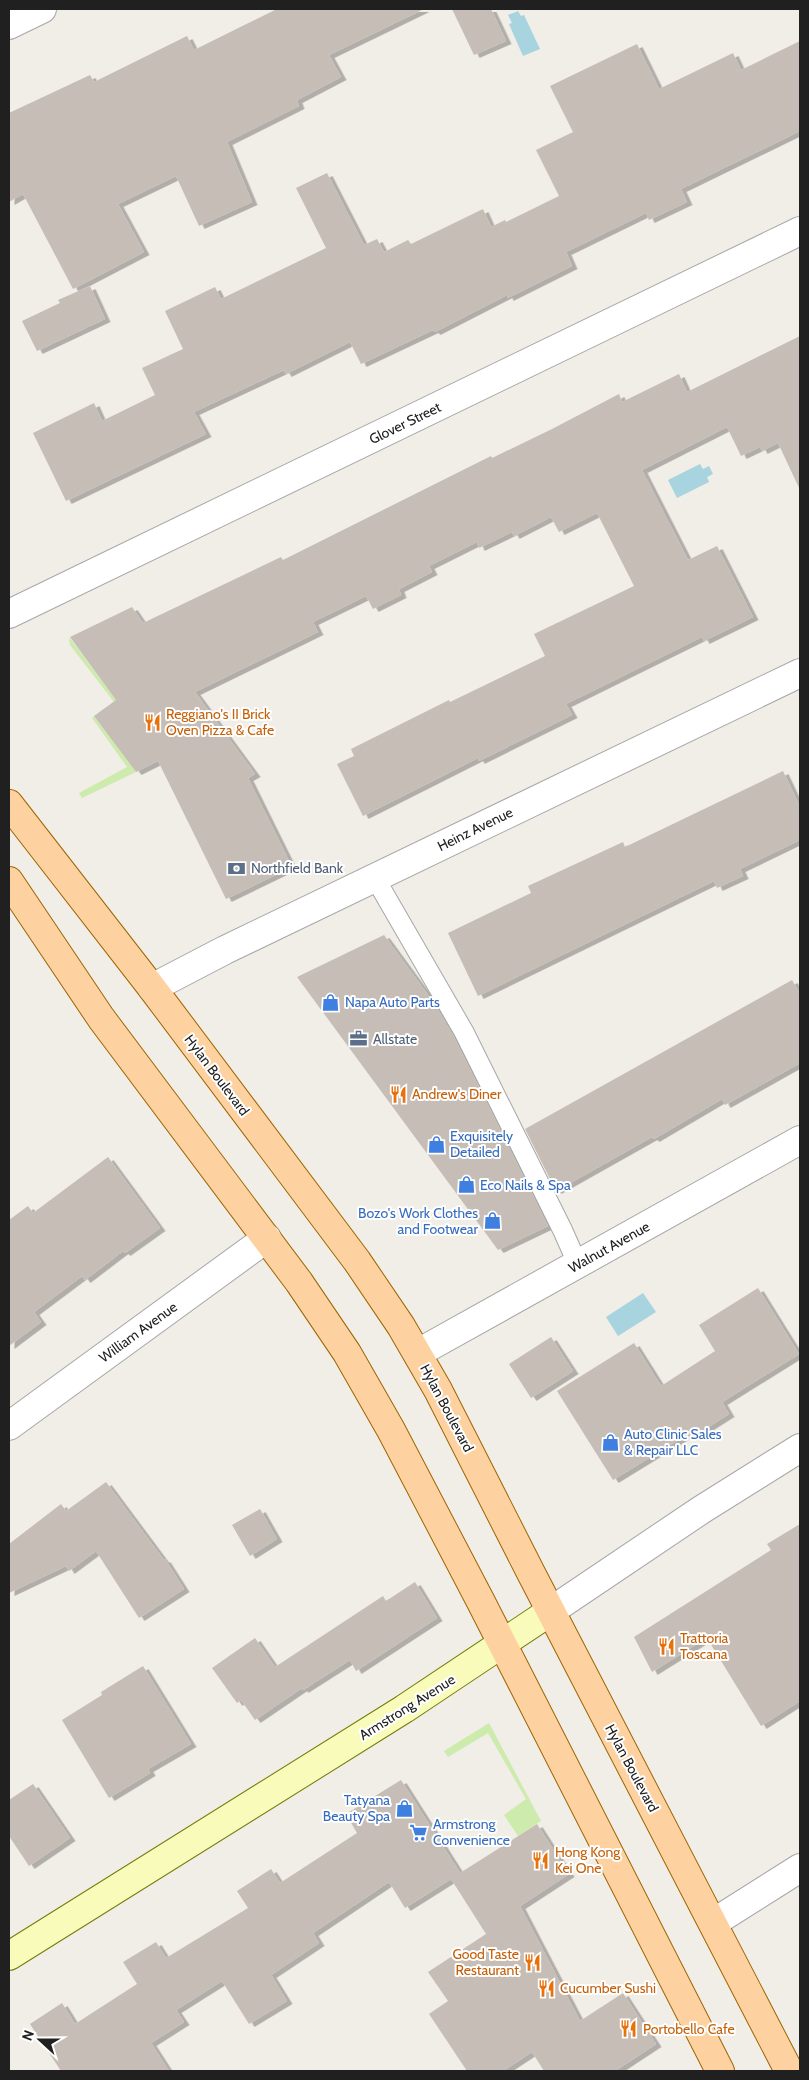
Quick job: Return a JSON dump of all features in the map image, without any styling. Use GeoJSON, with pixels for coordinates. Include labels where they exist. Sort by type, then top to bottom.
{"type":"FeatureCollection","features":[{"type":"Feature","properties":{"kind":"main road","name":"Hylan Boulevard"},"geometry":{"type":"LineString","coordinates":[[9,804],[152,988],[356,1261],[381,1295],[418,1353],[460,1431],[789,2071]]}},
{"type":"Feature","properties":{"kind":"main road"},"geometry":{"type":"LineString","coordinates":[[9,881],[101,1018],[267,1238],[323,1315],[347,1353],[391,1430],[502,1646],[714,2069]]}},
{"type":"Feature","properties":{"kind":"street"},"geometry":{"type":"LineString","coordinates":[[9,24],[42,9]]}},
{"type":"Feature","properties":{"kind":"street","name":"Glover Street"},"geometry":{"type":"LineString","coordinates":[[9,614],[800,231]]}},
{"type":"Feature","properties":{"kind":"street","name":"Heinz Avenue"},"geometry":{"type":"LineString","coordinates":[[152,988],[225,950],[800,673]]}},
{"type":"Feature","properties":{"kind":"street","name":"Walnut Avenue"},"geometry":{"type":"LineString","coordinates":[[418,1353],[800,1140]]}},
{"type":"Feature","properties":{"kind":"street","name":"William Avenue"},"geometry":{"type":"LineString","coordinates":[[9,1426],[267,1238]]}},
{"type":"Feature","properties":{"kind":"street","name":"Armstrong Avenue"},"geometry":{"type":"LineString","coordinates":[[9,1956],[412,1704],[502,1646],[701,1510],[800,1448]]}},
{"type":"Feature","properties":{"kind":"street"},"geometry":{"type":"LineString","coordinates":[[714,1923],[800,1868]]}},
{"type":"Feature","properties":{"kind":"lane"},"geometry":{"type":"LineString","coordinates":[[375,878],[464,1032],[559,1222],[578,1265]]}},
{"type":"Feature","properties":{"kind":"green space"},"geometry":{"type":"Polygon","coordinates":[[[70,638],[116,700],[114,702],[70,645],[70,638]]]}},
{"type":"Feature","properties":{"kind":"green space"},"geometry":{"type":"Polygon","coordinates":[[[94,716],[136,772],[82,798],[79,793],[127,767],[92,718],[94,716]]]}},
{"type":"Feature","properties":{"kind":"green space"},"geometry":{"type":"Polygon","coordinates":[[[489,1723],[541,1821],[518,1836],[504,1815],[526,1799],[488,1733],[448,1757],[444,1751],[489,1723]]]}},
{"type":"Feature","properties":{"kind":"water"},"geometry":{"type":"Polygon","coordinates":[[[518,11],[521,16],[524,15],[540,49],[523,56],[509,24],[512,23],[508,15],[518,11]]]}},
{"type":"Feature","properties":{"kind":"water"},"geometry":{"type":"Polygon","coordinates":[[[700,464],[703,469],[709,466],[713,474],[707,477],[709,482],[677,498],[668,480],[700,464]]]}},
{"type":"Feature","properties":{"kind":"water"},"geometry":{"type":"Polygon","coordinates":[[[643,1293],[656,1312],[618,1336],[606,1317],[643,1293]]]}},
{"type":"Feature","properties":{"kind":"building"},"geometry":{"type":"Polygon","coordinates":[[[277,9],[424,9],[329,55],[341,77],[297,100],[299,106],[227,142],[252,202],[199,226],[176,176],[118,204],[144,252],[73,289],[23,194],[9,202],[9,113],[90,75],[94,82],[187,36],[194,50],[277,9]]]}},
{"type":"Feature","properties":{"kind":"building"},"geometry":{"type":"Polygon","coordinates":[[[452,9],[491,9],[506,41],[474,55],[452,9]]]}},
{"type":"Feature","properties":{"kind":"building"},"geometry":{"type":"Polygon","coordinates":[[[800,41],[800,131],[681,189],[687,202],[649,220],[646,213],[566,252],[572,266],[508,298],[507,295],[435,332],[433,330],[361,364],[350,342],[286,374],[284,370],[194,412],[206,434],[66,501],[33,433],[94,403],[102,421],[155,395],[142,368],[183,349],[165,311],[215,287],[221,299],[326,248],[296,188],[327,173],[364,245],[377,239],[384,252],[408,240],[411,244],[483,209],[491,227],[505,220],[506,222],[559,196],[536,150],[573,132],[550,86],[637,44],[659,89],[733,53],[741,70],[800,41]]]}},
{"type":"Feature","properties":{"kind":"building"},"geometry":{"type":"Polygon","coordinates":[[[90,286],[105,319],[37,351],[22,321],[60,303],[58,300],[90,286]]]}},
{"type":"Feature","properties":{"kind":"building"},"geometry":{"type":"Polygon","coordinates":[[[800,336],[800,490],[778,443],[762,451],[760,447],[741,456],[727,427],[642,470],[688,560],[717,546],[753,617],[704,641],[702,637],[566,704],[572,715],[479,761],[478,758],[363,816],[337,764],[354,756],[351,749],[449,700],[450,702],[545,656],[534,634],[634,586],[597,513],[559,532],[551,517],[514,536],[512,532],[479,548],[477,542],[429,566],[432,572],[399,589],[401,595],[373,609],[366,596],[313,622],[318,632],[195,692],[255,774],[248,778],[292,867],[226,899],[158,761],[136,772],[94,716],[116,700],[70,637],[132,607],[143,623],[281,557],[283,560],[491,456],[492,458],[552,429],[619,394],[622,402],[679,374],[687,392],[800,336]]]}},
{"type":"Feature","properties":{"kind":"building"},"geometry":{"type":"Polygon","coordinates":[[[783,771],[800,807],[800,840],[740,869],[743,876],[717,888],[714,881],[478,996],[448,933],[531,893],[528,886],[623,842],[625,847],[783,771]]]}},
{"type":"Feature","properties":{"kind":"building"},"geometry":{"type":"Polygon","coordinates":[[[384,935],[436,1006],[454,1037],[548,1226],[498,1250],[297,977],[384,935]]]}},
{"type":"Feature","properties":{"kind":"building"},"geometry":{"type":"Polygon","coordinates":[[[792,980],[800,994],[800,1063],[725,1105],[722,1099],[654,1139],[652,1137],[556,1191],[525,1129],[792,980]]]}},
{"type":"Feature","properties":{"kind":"building"},"geometry":{"type":"Polygon","coordinates":[[[108,1157],[160,1228],[125,1253],[123,1251],[85,1280],[82,1276],[34,1312],[41,1322],[9,1346],[9,1220],[28,1206],[33,1213],[108,1157]]]}},
{"type":"Feature","properties":{"kind":"building"},"geometry":{"type":"Polygon","coordinates":[[[758,1288],[799,1354],[722,1402],[729,1414],[691,1438],[688,1434],[613,1480],[557,1391],[634,1343],[661,1386],[715,1351],[699,1325],[758,1288]]]}},
{"type":"Feature","properties":{"kind":"building"},"geometry":{"type":"Polygon","coordinates":[[[551,1337],[573,1371],[531,1398],[509,1364],[551,1337]]]}},
{"type":"Feature","properties":{"kind":"building"},"geometry":{"type":"Polygon","coordinates":[[[106,1482],[165,1559],[184,1589],[139,1618],[96,1551],[69,1571],[66,1566],[9,1593],[9,1544],[61,1504],[66,1511],[106,1482]]]}},
{"type":"Feature","properties":{"kind":"building"},"geometry":{"type":"Polygon","coordinates":[[[260,1509],[277,1539],[250,1556],[232,1525],[260,1509]]]}},
{"type":"Feature","properties":{"kind":"building"},"geometry":{"type":"Polygon","coordinates":[[[800,1524],[800,1701],[761,1726],[710,1643],[708,1644],[705,1639],[652,1672],[634,1637],[771,1550],[767,1544],[800,1524]]]}},
{"type":"Feature","properties":{"kind":"building"},"geometry":{"type":"Polygon","coordinates":[[[415,1582],[437,1618],[356,1671],[350,1660],[303,1690],[302,1688],[255,1720],[241,1700],[237,1703],[212,1668],[255,1638],[275,1667],[383,1596],[386,1601],[415,1582]]]}},
{"type":"Feature","properties":{"kind":"building"},"geometry":{"type":"Polygon","coordinates":[[[143,1666],[191,1744],[148,1769],[150,1773],[109,1798],[62,1720],[102,1695],[101,1692],[143,1666]]]}},
{"type":"Feature","properties":{"kind":"building"},"geometry":{"type":"Polygon","coordinates":[[[401,1780],[460,1873],[537,1824],[569,1874],[520,1906],[580,2021],[623,1993],[656,2044],[615,2071],[544,2071],[532,2052],[503,2071],[467,2071],[429,2014],[448,2001],[428,1972],[486,1934],[451,1879],[405,1908],[389,1882],[313,1933],[319,1943],[271,1975],[287,2001],[249,2024],[222,1981],[176,2010],[184,2022],[151,2043],[169,2071],[61,2071],[30,2024],[62,2003],[75,2024],[137,1984],[123,1962],[156,1942],[166,1958],[248,1908],[237,1891],[271,1869],[280,1883],[357,1833],[346,1814],[401,1780]]]}},
{"type":"Feature","properties":{"kind":"building"},"geometry":{"type":"Polygon","coordinates":[[[33,1784],[70,1838],[29,1866],[9,1836],[9,1800],[33,1784]]]}},
{"type":"Feature","properties":{"kind":"place","name":"Reggiano's II Brick Oven Pizza & Cafe"},"geometry":{"type":"Point","coordinates":[152,722]}},
{"type":"Feature","properties":{"kind":"place","name":"Northfield Bank"},"geometry":{"type":"Point","coordinates":[237,868]}},
{"type":"Feature","properties":{"kind":"place","name":"Napa Auto Parts"},"geometry":{"type":"Point","coordinates":[331,1002]}},
{"type":"Feature","properties":{"kind":"place","name":"Allstate"},"geometry":{"type":"Point","coordinates":[359,1039]}},
{"type":"Feature","properties":{"kind":"place","name":"Andrew's Diner"},"geometry":{"type":"Point","coordinates":[398,1094]}},
{"type":"Feature","properties":{"kind":"place","name":"Exquisitely Detailed"},"geometry":{"type":"Point","coordinates":[436,1144]}},
{"type":"Feature","properties":{"kind":"place","name":"Eco Nails & Spa"},"geometry":{"type":"Point","coordinates":[466,1185]}},
{"type":"Feature","properties":{"kind":"place","name":"Bozo's Work Clothes and Footwear"},"geometry":{"type":"Point","coordinates":[492,1221]}},
{"type":"Feature","properties":{"kind":"place","name":"Auto Clinic Sales & Repair LLC"},"geometry":{"type":"Point","coordinates":[610,1442]}},
{"type":"Feature","properties":{"kind":"place","name":"Trattoria Toscana"},"geometry":{"type":"Point","coordinates":[666,1646]}},
{"type":"Feature","properties":{"kind":"place","name":"Tatyana Beauty Spa"},"geometry":{"type":"Point","coordinates":[404,1808]}},
{"type":"Feature","properties":{"kind":"place","name":"Armstrong Convenience"},"geometry":{"type":"Point","coordinates":[419,1832]}},
{"type":"Feature","properties":{"kind":"place","name":"Hong Kong Kei One"},"geometry":{"type":"Point","coordinates":[541,1860]}},
{"type":"Feature","properties":{"kind":"place","name":"Good Taste Restaurant"},"geometry":{"type":"Point","coordinates":[533,1962]}},
{"type":"Feature","properties":{"kind":"place","name":"Cucumber Sushi"},"geometry":{"type":"Point","coordinates":[546,1988]}},
{"type":"Feature","properties":{"kind":"place","name":"Portobello Cafe"},"geometry":{"type":"Point","coordinates":[629,2029]}}]}
